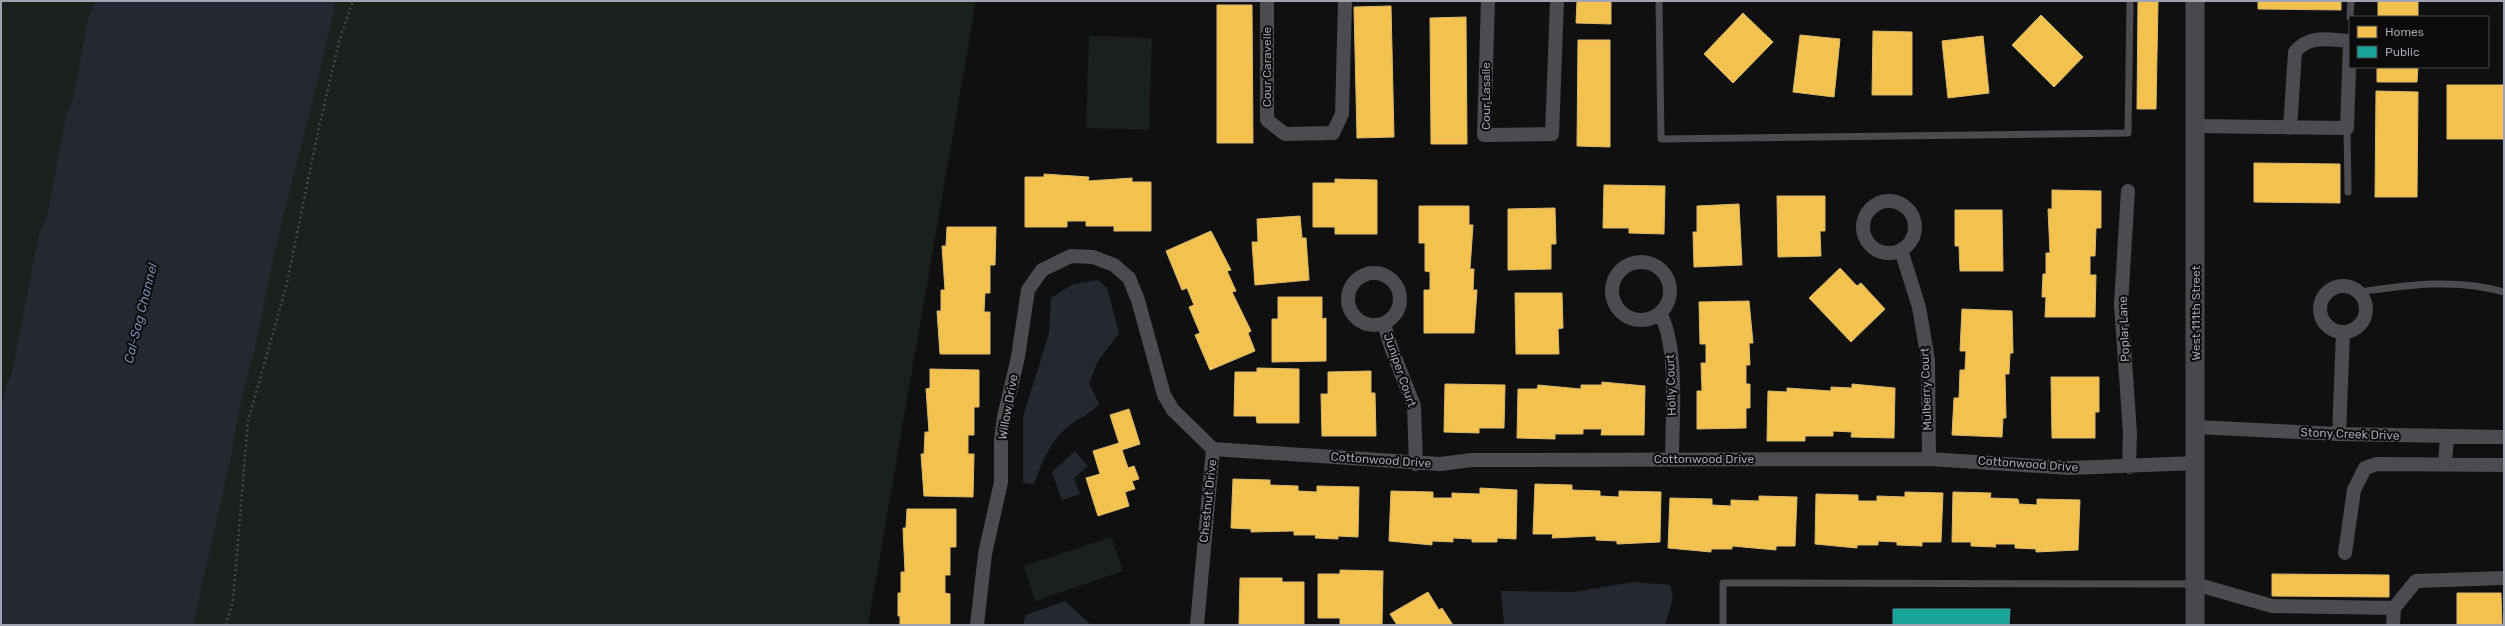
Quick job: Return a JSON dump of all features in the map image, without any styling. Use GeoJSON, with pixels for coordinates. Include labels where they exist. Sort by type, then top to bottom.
{"type":"FeatureCollection","features":[{"type":"Feature","properties":{"kind":"main road","name":"West 111th Street"},"geometry":{"type":"LineString","coordinates":[[2195,1],[2195,625]]}},
{"type":"Feature","properties":{"kind":"street","name":"Cour Caravelle"},"geometry":{"type":"LineString","coordinates":[[1267,1],[1267,120],[1285,134],[1333,133],[1342,114],[1345,1]]}},
{"type":"Feature","properties":{"kind":"street","name":"Cour Lasalle"},"geometry":{"type":"LineString","coordinates":[[1488,1],[1484,135],[1552,134],[1557,1]]}},
{"type":"Feature","properties":{"kind":"street"},"geometry":{"type":"LineString","coordinates":[[2290,128],[2295,52],[2303,43],[2318,39],[2349,42]]}},
{"type":"Feature","properties":{"kind":"street"},"geometry":{"type":"LineString","coordinates":[[2195,126],[2347,128],[2349,68]]}},
{"type":"Feature","properties":{"kind":"street","name":"Poplar Lane"},"geometry":{"type":"LineString","coordinates":[[2128,191],[2121,304],[2130,433],[2129,467]]}},
{"type":"Feature","properties":{"kind":"street","name":"Mulberry Court"},"geometry":{"type":"LineString","coordinates":[[1901,250],[1918,307],[1928,360],[1929,459]]}},
{"type":"Feature","properties":{"kind":"street","name":"Willow Drive"},"geometry":{"type":"LineString","coordinates":[[977,625],[985,554],[1001,482],[1001,440],[1004,417],[1018,357],[1028,290],[1042,270],[1071,256],[1093,257],[1114,265]]}},
{"type":"Feature","properties":{"kind":"street"},"geometry":{"type":"LineString","coordinates":[[1637,262],[1651,264],[1663,271],[1668,279],[1670,298],[1660,313],[1642,320],[1632,318],[1617,307],[1613,288],[1620,271],[1637,262]]}},
{"type":"Feature","properties":{"kind":"street","name":"Chestnut Drive"},"geometry":{"type":"LineString","coordinates":[[1114,265],[1129,278],[1138,300],[1164,395],[1173,410],[1213,450],[1197,625]]}},
{"type":"Feature","properties":{"kind":"street"},"geometry":{"type":"LineString","coordinates":[[2339,286],[2353,288],[2359,292],[2366,306],[2365,314],[2357,327],[2343,332],[2336,330],[2324,321],[2321,315],[2322,300],[2332,289],[2339,286]]}},
{"type":"Feature","properties":{"kind":"street","name":"Holly Court"},"geometry":{"type":"LineString","coordinates":[[1660,313],[1665,323],[1672,362],[1672,459]]}},
{"type":"Feature","properties":{"kind":"street","name":"Juniper Court"},"geometry":{"type":"LineString","coordinates":[[1384,324],[1392,350],[1414,406],[1416,464]]}},
{"type":"Feature","properties":{"kind":"street"},"geometry":{"type":"LineString","coordinates":[[2339,434],[2343,332]]}},
{"type":"Feature","properties":{"kind":"street","name":"Stony Creek Drive"},"geometry":{"type":"LineString","coordinates":[[2196,427],[2339,434],[2504,437]]}},
{"type":"Feature","properties":{"kind":"street"},"geometry":{"type":"LineString","coordinates":[[2445,465],[2447,436]]}},
{"type":"Feature","properties":{"kind":"street","name":"Cottonwood Drive"},"geometry":{"type":"LineString","coordinates":[[1213,450],[1416,464],[1440,464],[1472,460],[1929,459],[2070,468],[2129,467],[2196,462]]}},
{"type":"Feature","properties":{"kind":"street"},"geometry":{"type":"LineString","coordinates":[[2345,553],[2354,490],[2365,468],[2378,464],[2504,465]]}},
{"type":"Feature","properties":{"kind":"street"},"geometry":{"type":"LineString","coordinates":[[2393,625],[2394,608],[2416,581],[2504,578]]}},
{"type":"Feature","properties":{"kind":"street"},"geometry":{"type":"LineString","coordinates":[[2195,584],[2272,606],[2394,608]]}},
{"type":"Feature","properties":{"kind":"lane"},"geometry":{"type":"LineString","coordinates":[[1659,1],[1661,139],[2128,133],[2130,1]]}},
{"type":"Feature","properties":{"kind":"lane"},"geometry":{"type":"LineString","coordinates":[[2350,16],[2351,1]]}},
{"type":"Feature","properties":{"kind":"lane"},"geometry":{"type":"LineString","coordinates":[[2347,128],[2348,192]]}},
{"type":"Feature","properties":{"kind":"lane"},"geometry":{"type":"LineString","coordinates":[[2359,292],[2426,283],[2483,286],[2504,292]]}},
{"type":"Feature","properties":{"kind":"lane"},"geometry":{"type":"LineString","coordinates":[[1723,625],[1723,583],[2195,584]]}},
{"type":"Feature","properties":{"kind":"path"},"geometry":{"type":"LineString","coordinates":[[226,625],[233,601],[248,421],[286,287],[321,119],[340,38],[352,1]]}},
{"type":"Feature","properties":{"kind":"shaded area"},"geometry":{"type":"Polygon","coordinates":[[[1,1],[95,1],[87,22],[74,95],[66,114],[48,211],[38,237],[12,372],[6,385],[1,412],[1,1]]]}},
{"type":"Feature","properties":{"kind":"shaded area"},"geometry":{"type":"Polygon","coordinates":[[[336,1],[976,1],[868,625],[193,625],[233,449],[235,425],[285,203],[325,51],[336,1]]]}},
{"type":"Feature","properties":{"kind":"shaded area"},"geometry":{"type":"Polygon","coordinates":[[[1089,36],[1152,38],[1149,130],[1086,128],[1089,36]]]}},
{"type":"Feature","properties":{"kind":"shaded area"},"geometry":{"type":"Polygon","coordinates":[[[1111,537],[1123,571],[1035,601],[1024,566],[1111,537]]]}},
{"type":"Feature","properties":{"kind":"water","name":"Cal-Sag Channel"},"geometry":{"type":"Polygon","coordinates":[[[95,1],[336,1],[276,246],[256,343],[237,418],[233,449],[193,625],[1,625],[1,412],[6,385],[12,372],[38,237],[48,211],[66,114],[74,95],[87,22],[95,1]]]}},
{"type":"Feature","properties":{"kind":"water"},"geometry":{"type":"Polygon","coordinates":[[[1098,280],[1107,288],[1119,333],[1098,361],[1089,383],[1099,404],[1089,413],[1071,424],[1058,437],[1048,451],[1034,484],[1023,483],[1023,417],[1049,333],[1051,298],[1073,284],[1098,280]]]}},
{"type":"Feature","properties":{"kind":"water"},"geometry":{"type":"Polygon","coordinates":[[[1075,451],[1088,466],[1074,478],[1080,494],[1062,500],[1052,472],[1075,451]]]}},
{"type":"Feature","properties":{"kind":"water"},"geometry":{"type":"Polygon","coordinates":[[[1634,582],[1670,585],[1673,597],[1665,625],[1504,625],[1501,591],[1574,592],[1634,582]]]}},
{"type":"Feature","properties":{"kind":"water"},"geometry":{"type":"Polygon","coordinates":[[[1065,601],[1091,625],[1023,625],[1026,615],[1065,601]]]}},
{"type":"Feature","properties":{"kind":"building: Homes"},"geometry":{"type":"Polygon","coordinates":[[[1577,1],[1611,1],[1611,24],[1576,23],[1577,1]]]}},
{"type":"Feature","properties":{"kind":"building: Homes"},"geometry":{"type":"Polygon","coordinates":[[[2138,1],[2158,1],[2156,109],[2137,109],[2138,1]]]}},
{"type":"Feature","properties":{"kind":"building: Homes"},"geometry":{"type":"Polygon","coordinates":[[[2258,1],[2341,1],[2341,10],[2258,9],[2258,1]]]}},
{"type":"Feature","properties":{"kind":"building: Homes"},"geometry":{"type":"Polygon","coordinates":[[[2378,1],[2418,1],[2418,16],[2378,16],[2378,1]]]}},
{"type":"Feature","properties":{"kind":"building: Homes"},"geometry":{"type":"Polygon","coordinates":[[[1217,5],[1252,5],[1253,143],[1217,143],[1217,5]]]}},
{"type":"Feature","properties":{"kind":"building: Homes"},"geometry":{"type":"Polygon","coordinates":[[[1391,6],[1394,137],[1357,138],[1354,7],[1391,6]]]}},
{"type":"Feature","properties":{"kind":"building: Homes"},"geometry":{"type":"Polygon","coordinates":[[[1743,13],[1773,42],[1733,83],[1704,54],[1743,13]]]}},
{"type":"Feature","properties":{"kind":"building: Homes"},"geometry":{"type":"Polygon","coordinates":[[[2041,15],[2083,57],[2054,87],[2012,45],[2041,15]]]}},
{"type":"Feature","properties":{"kind":"building: Homes"},"geometry":{"type":"Polygon","coordinates":[[[1466,17],[1467,144],[1431,144],[1430,18],[1466,17]]]}},
{"type":"Feature","properties":{"kind":"building: Homes"},"geometry":{"type":"Polygon","coordinates":[[[1873,31],[1912,32],[1912,95],[1872,95],[1873,31]]]}},
{"type":"Feature","properties":{"kind":"building: Homes"},"geometry":{"type":"Polygon","coordinates":[[[1800,35],[1840,39],[1834,97],[1793,92],[1800,35]]]}},
{"type":"Feature","properties":{"kind":"building: Homes"},"geometry":{"type":"Polygon","coordinates":[[[1983,36],[1989,93],[1948,98],[1942,41],[1983,36]]]}},
{"type":"Feature","properties":{"kind":"building: Homes"},"geometry":{"type":"Polygon","coordinates":[[[1578,40],[1610,40],[1610,147],[1577,146],[1578,40]]]}},
{"type":"Feature","properties":{"kind":"building: Homes"},"geometry":{"type":"Polygon","coordinates":[[[2377,68],[2418,68],[2417,82],[2377,82],[2377,68]]]}},
{"type":"Feature","properties":{"kind":"building: Homes"},"geometry":{"type":"Polygon","coordinates":[[[2447,85],[2504,85],[2504,139],[2447,139],[2447,85]]]}},
{"type":"Feature","properties":{"kind":"building: Homes"},"geometry":{"type":"Polygon","coordinates":[[[2376,91],[2418,92],[2417,197],[2375,197],[2376,91]]]}},
{"type":"Feature","properties":{"kind":"building: Homes"},"geometry":{"type":"Polygon","coordinates":[[[2254,163],[2340,164],[2340,203],[2254,202],[2254,163]]]}},
{"type":"Feature","properties":{"kind":"building: Homes"},"geometry":{"type":"Polygon","coordinates":[[[1044,174],[1089,177],[1088,181],[1132,178],[1132,182],[1151,182],[1151,231],[1114,231],[1114,226],[1086,226],[1086,221],[1067,221],[1067,227],[1025,227],[1025,177],[1044,177],[1044,174]]]}},
{"type":"Feature","properties":{"kind":"building: Homes"},"geometry":{"type":"Polygon","coordinates":[[[1335,179],[1377,180],[1377,234],[1335,234],[1335,227],[1313,227],[1313,183],[1335,183],[1335,179]]]}},
{"type":"Feature","properties":{"kind":"building: Homes"},"geometry":{"type":"Polygon","coordinates":[[[1604,185],[1665,186],[1664,234],[1629,233],[1629,228],[1603,228],[1604,185]]]}},
{"type":"Feature","properties":{"kind":"building: Homes"},"geometry":{"type":"Polygon","coordinates":[[[2052,190],[2101,191],[2101,228],[2096,228],[2095,256],[2090,256],[2090,275],[2096,275],[2095,317],[2045,317],[2046,297],[2042,297],[2043,274],[2046,274],[2046,253],[2050,253],[2048,209],[2052,209],[2052,190]]]}},
{"type":"Feature","properties":{"kind":"building: Homes"},"geometry":{"type":"Polygon","coordinates":[[[1777,196],[1825,196],[1825,231],[1820,231],[1821,256],[1778,257],[1777,196]]]}},
{"type":"Feature","properties":{"kind":"building: Homes"},"geometry":{"type":"Polygon","coordinates":[[[1739,204],[1742,265],[1694,267],[1693,232],[1697,232],[1697,206],[1739,204]]]}},
{"type":"Feature","properties":{"kind":"building: Homes"},"geometry":{"type":"Polygon","coordinates":[[[1419,206],[1469,206],[1469,225],[1473,225],[1470,269],[1474,269],[1473,290],[1477,290],[1474,333],[1424,333],[1424,290],[1430,290],[1430,272],[1425,271],[1425,243],[1419,243],[1419,206]]]}},
{"type":"Feature","properties":{"kind":"building: Homes"},"geometry":{"type":"Polygon","coordinates":[[[1555,208],[1556,244],[1551,244],[1551,269],[1508,270],[1508,209],[1555,208]]]}},
{"type":"Feature","properties":{"kind":"building: Homes"},"geometry":{"type":"Polygon","coordinates":[[[1955,210],[2002,210],[2003,271],[1960,271],[1959,246],[1955,246],[1955,210]]]}},
{"type":"Feature","properties":{"kind":"building: Homes"},"geometry":{"type":"Polygon","coordinates":[[[1300,216],[1302,238],[1306,238],[1309,280],[1255,285],[1252,242],[1258,242],[1257,219],[1300,216]]]}},
{"type":"Feature","properties":{"kind":"building: Homes"},"geometry":{"type":"Polygon","coordinates":[[[947,227],[996,227],[995,265],[990,265],[990,293],[985,293],[984,312],[990,312],[990,354],[940,354],[937,311],[941,311],[941,290],[945,290],[942,246],[946,246],[947,227]]]}},
{"type":"Feature","properties":{"kind":"building: Homes"},"geometry":{"type":"Polygon","coordinates":[[[1211,231],[1231,270],[1227,271],[1236,291],[1232,292],[1251,331],[1248,333],[1255,351],[1210,370],[1195,335],[1200,333],[1189,307],[1194,305],[1187,288],[1182,290],[1166,251],[1211,231]]]}},
{"type":"Feature","properties":{"kind":"building: Homes"},"geometry":{"type":"Polygon","coordinates":[[[1840,268],[1857,286],[1861,283],[1885,309],[1851,342],[1809,298],[1840,268]]]}},
{"type":"Feature","properties":{"kind":"building: Homes"},"geometry":{"type":"Polygon","coordinates":[[[1515,293],[1562,293],[1563,328],[1558,329],[1559,354],[1516,354],[1515,293]]]}},
{"type":"Feature","properties":{"kind":"building: Homes"},"geometry":{"type":"Polygon","coordinates":[[[1278,297],[1322,297],[1322,319],[1326,318],[1326,361],[1272,362],[1272,319],[1278,319],[1278,297]]]}},
{"type":"Feature","properties":{"kind":"building: Homes"},"geometry":{"type":"Polygon","coordinates":[[[1749,301],[1753,343],[1749,343],[1750,365],[1746,365],[1746,384],[1750,384],[1750,408],[1746,408],[1746,428],[1697,429],[1697,391],[1702,391],[1701,363],[1706,363],[1706,344],[1700,344],[1699,302],[1749,301]]]}},
{"type":"Feature","properties":{"kind":"building: Homes"},"geometry":{"type":"Polygon","coordinates":[[[1962,309],[2012,311],[2013,353],[2010,353],[2009,374],[2005,374],[2006,418],[2003,418],[2002,437],[1952,435],[1954,398],[1959,398],[1960,370],[1965,370],[1966,351],[1960,351],[1962,309]]]}},
{"type":"Feature","properties":{"kind":"building: Homes"},"geometry":{"type":"Polygon","coordinates":[[[1257,368],[1299,369],[1299,423],[1257,423],[1256,416],[1234,416],[1235,372],[1257,372],[1257,368]]]}},
{"type":"Feature","properties":{"kind":"building: Homes"},"geometry":{"type":"Polygon","coordinates":[[[930,369],[979,370],[979,407],[974,407],[974,435],[968,435],[968,454],[974,454],[973,497],[924,496],[921,454],[924,454],[925,432],[929,432],[926,389],[930,388],[930,369]]]}},
{"type":"Feature","properties":{"kind":"building: Homes"},"geometry":{"type":"Polygon","coordinates":[[[1371,371],[1371,393],[1375,393],[1376,436],[1322,436],[1321,394],[1328,394],[1328,372],[1371,371]]]}},
{"type":"Feature","properties":{"kind":"building: Homes"},"geometry":{"type":"Polygon","coordinates":[[[2051,377],[2099,377],[2099,412],[2095,412],[2095,438],[2052,438],[2051,377]]]}},
{"type":"Feature","properties":{"kind":"building: Homes"},"geometry":{"type":"Polygon","coordinates":[[[1602,382],[1645,386],[1644,435],[1601,435],[1602,429],[1583,429],[1583,434],[1555,434],[1555,439],[1517,438],[1518,389],[1537,389],[1538,385],[1581,389],[1581,385],[1602,385],[1602,382]]]}},
{"type":"Feature","properties":{"kind":"building: Homes"},"geometry":{"type":"Polygon","coordinates":[[[1445,384],[1505,385],[1504,428],[1479,428],[1479,433],[1444,432],[1445,384]]]}},
{"type":"Feature","properties":{"kind":"building: Homes"},"geometry":{"type":"Polygon","coordinates":[[[1852,384],[1895,388],[1894,438],[1851,437],[1852,432],[1833,431],[1833,436],[1805,436],[1805,441],[1767,441],[1768,391],[1787,392],[1787,388],[1831,391],[1831,387],[1852,388],[1852,384]]]}},
{"type":"Feature","properties":{"kind":"building: Homes"},"geometry":{"type":"Polygon","coordinates":[[[1129,409],[1140,444],[1122,450],[1128,468],[1134,466],[1139,479],[1132,481],[1135,489],[1125,492],[1129,506],[1098,516],[1086,478],[1100,474],[1093,451],[1119,443],[1110,415],[1129,409]]]}},
{"type":"Feature","properties":{"kind":"building: Homes"},"geometry":{"type":"Polygon","coordinates":[[[1233,479],[1270,480],[1270,485],[1298,486],[1298,491],[1317,492],[1317,486],[1359,487],[1358,537],[1338,536],[1338,539],[1315,538],[1316,535],[1294,535],[1294,531],[1251,532],[1251,529],[1231,528],[1233,479]]]}},
{"type":"Feature","properties":{"kind":"building: Homes"},"geometry":{"type":"Polygon","coordinates":[[[1535,484],[1572,485],[1572,490],[1600,491],[1600,496],[1619,497],[1619,491],[1661,492],[1660,542],[1617,544],[1617,541],[1596,540],[1596,536],[1552,538],[1553,534],[1533,534],[1535,484]]]}},
{"type":"Feature","properties":{"kind":"building: Homes"},"geometry":{"type":"Polygon","coordinates":[[[1480,488],[1517,490],[1516,539],[1497,538],[1497,542],[1472,542],[1472,539],[1453,538],[1453,542],[1432,541],[1432,545],[1389,541],[1391,491],[1433,492],[1433,498],[1452,498],[1452,493],[1480,494],[1480,488]]]}},
{"type":"Feature","properties":{"kind":"building: Homes"},"geometry":{"type":"Polygon","coordinates":[[[1905,492],[1943,493],[1941,542],[1922,542],[1922,546],[1897,545],[1897,542],[1878,541],[1878,545],[1857,545],[1857,548],[1815,544],[1816,494],[1858,495],[1858,501],[1877,501],[1877,496],[1905,497],[1905,492]]]}},
{"type":"Feature","properties":{"kind":"building: Homes"},"geometry":{"type":"Polygon","coordinates":[[[1953,492],[1991,493],[1990,498],[2018,499],[2019,504],[2037,505],[2037,499],[2080,500],[2078,550],[2036,552],[2036,549],[2015,548],[2015,544],[1995,544],[1996,547],[1971,546],[1971,542],[1952,542],[1953,492]]]}},
{"type":"Feature","properties":{"kind":"building: Homes"},"geometry":{"type":"Polygon","coordinates":[[[1759,496],[1797,497],[1795,546],[1776,546],[1776,550],[1732,546],[1732,549],[1711,549],[1711,552],[1668,548],[1670,498],[1712,499],[1712,505],[1731,506],[1731,500],[1759,501],[1759,496]]]}},
{"type":"Feature","properties":{"kind":"building: Homes"},"geometry":{"type":"Polygon","coordinates":[[[907,509],[956,509],[956,547],[950,547],[950,575],[945,575],[945,593],[950,594],[950,625],[900,625],[900,616],[898,616],[898,593],[901,593],[901,572],[905,572],[903,528],[906,528],[907,509]]]}},
{"type":"Feature","properties":{"kind":"building: Homes"},"geometry":{"type":"Polygon","coordinates":[[[1340,570],[1383,571],[1382,625],[1340,625],[1340,618],[1318,618],[1318,574],[1340,574],[1340,570]]]}},
{"type":"Feature","properties":{"kind":"building: Homes"},"geometry":{"type":"Polygon","coordinates":[[[2272,574],[2389,575],[2389,597],[2272,596],[2272,574]]]}},
{"type":"Feature","properties":{"kind":"building: Homes"},"geometry":{"type":"Polygon","coordinates":[[[1240,578],[1282,578],[1282,582],[1304,582],[1304,625],[1239,625],[1240,578]]]}},
{"type":"Feature","properties":{"kind":"building: Homes"},"geometry":{"type":"Polygon","coordinates":[[[1428,592],[1439,610],[1442,608],[1453,625],[1397,625],[1390,614],[1428,592]]]}},
{"type":"Feature","properties":{"kind":"building: Homes"},"geometry":{"type":"Polygon","coordinates":[[[2457,593],[2501,593],[2502,625],[2457,625],[2457,593]]]}},
{"type":"Feature","properties":{"kind":"building: Public"},"geometry":{"type":"Polygon","coordinates":[[[1893,609],[2010,609],[2009,625],[1893,625],[1893,609]]]}}]}
